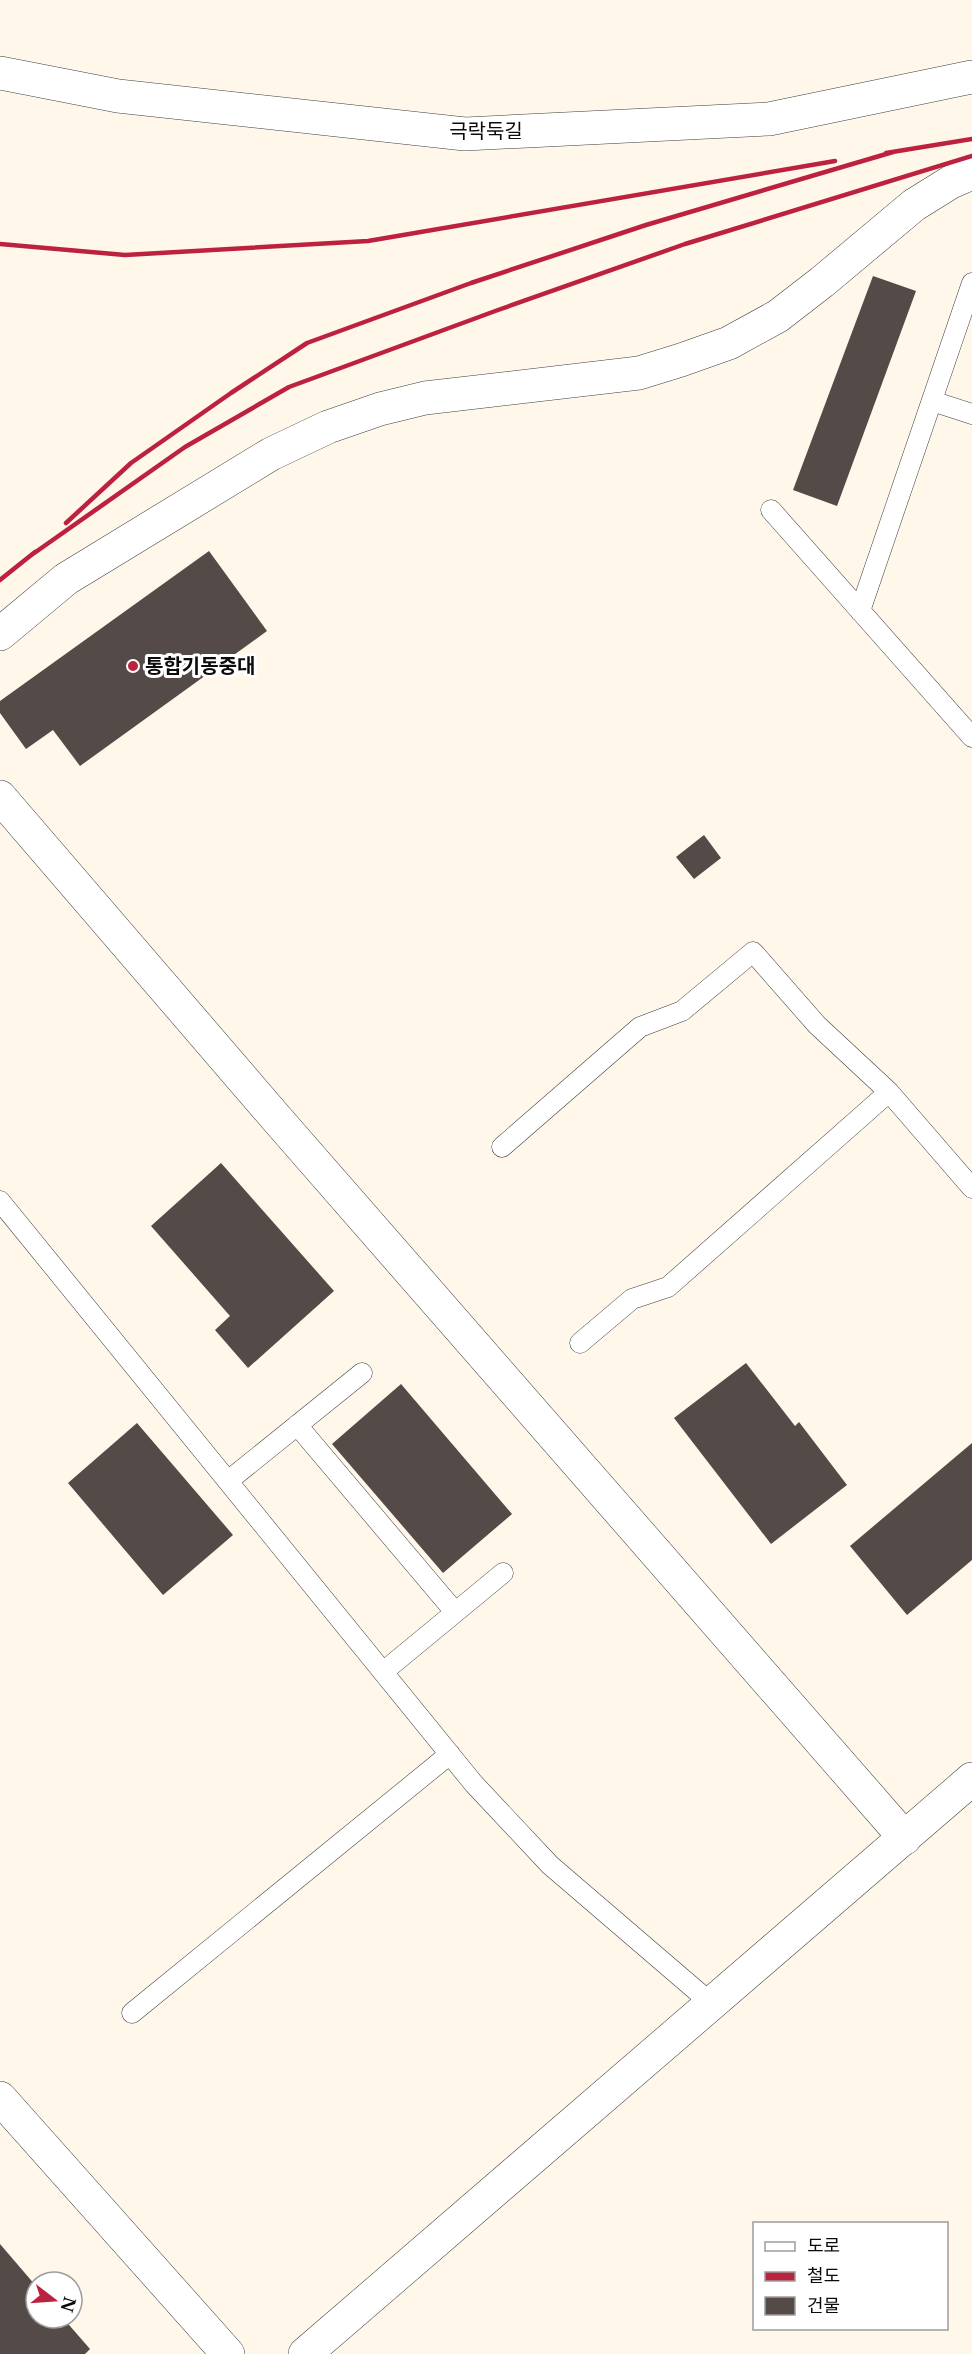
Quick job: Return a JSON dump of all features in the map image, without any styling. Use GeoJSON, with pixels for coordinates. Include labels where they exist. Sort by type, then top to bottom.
{"type":"FeatureCollection","features":[{"type":"Feature","properties":{"kind":"street","name":"극락둑길"},"geometry":{"type":"LineString","coordinates":[[0,73],[118,96],[465,134],[769,119],[972,77]]}},
{"type":"Feature","properties":{"kind":"street"},"geometry":{"type":"LineString","coordinates":[[0,634],[66,579],[271,454],[328,426],[380,409],[425,398],[639,373],[729,343],[778,316],[914,205],[951,182],[972,173]]}},
{"type":"Feature","properties":{"kind":"street"},"geometry":{"type":"LineString","coordinates":[[0,797],[285,1128],[905,1838]]}},
{"type":"Feature","properties":{"kind":"street"},"geometry":{"type":"LineString","coordinates":[[305,2354],[972,1779]]}},
{"type":"Feature","properties":{"kind":"street"},"geometry":{"type":"LineString","coordinates":[[0,2098],[228,2354]]}},
{"type":"Feature","properties":{"kind":"lane"},"geometry":{"type":"LineString","coordinates":[[860,610],[972,283]]}},
{"type":"Feature","properties":{"kind":"lane"},"geometry":{"type":"LineString","coordinates":[[932,400],[972,414]]}},
{"type":"Feature","properties":{"kind":"lane"},"geometry":{"type":"LineString","coordinates":[[771,510],[972,737]]}},
{"type":"Feature","properties":{"kind":"lane"},"geometry":{"type":"LineString","coordinates":[[502,1147],[640,1027],[682,1011],[753,952],[817,1025],[889,1092],[972,1188]]}},
{"type":"Feature","properties":{"kind":"lane"},"geometry":{"type":"LineString","coordinates":[[580,1343],[632,1299],[668,1287],[889,1092]]}},
{"type":"Feature","properties":{"kind":"lane"},"geometry":{"type":"LineString","coordinates":[[0,1200],[482,1792],[550,1865],[712,2004]]}},
{"type":"Feature","properties":{"kind":"lane"},"geometry":{"type":"LineString","coordinates":[[228,1481],[362,1373]]}},
{"type":"Feature","properties":{"kind":"lane"},"geometry":{"type":"LineString","coordinates":[[297,1425],[455,1612]]}},
{"type":"Feature","properties":{"kind":"lane"},"geometry":{"type":"LineString","coordinates":[[383,1672],[503,1573]]}},
{"type":"Feature","properties":{"kind":"lane"},"geometry":{"type":"LineString","coordinates":[[132,2013],[450,1754]]}},
{"type":"Feature","properties":{"kind":"building"},"geometry":{"type":"Polygon","coordinates":[[[873,276],[916,291],[837,506],[793,490],[873,276]]]}},
{"type":"Feature","properties":{"kind":"building","name":"통합기동중대"},"geometry":{"type":"Polygon","coordinates":[[[209,551],[267,631],[80,766],[53,730],[26,749],[0,713],[0,701],[209,551]]]}},
{"type":"Feature","properties":{"kind":"building"},"geometry":{"type":"Polygon","coordinates":[[[704,835],[721,858],[694,879],[676,857],[704,835]]]}},
{"type":"Feature","properties":{"kind":"building"},"geometry":{"type":"Polygon","coordinates":[[[221,1163],[334,1291],[248,1368],[215,1330],[230,1316],[151,1226],[221,1163]]]}},
{"type":"Feature","properties":{"kind":"building"},"geometry":{"type":"Polygon","coordinates":[[[746,1363],[795,1426],[799,1422],[847,1485],[771,1544],[674,1418],[746,1363]]]}},
{"type":"Feature","properties":{"kind":"building"},"geometry":{"type":"Polygon","coordinates":[[[401,1384],[512,1514],[443,1573],[332,1444],[401,1384]]]}},
{"type":"Feature","properties":{"kind":"building"},"geometry":{"type":"Polygon","coordinates":[[[137,1423],[233,1535],[163,1595],[68,1483],[137,1423]]]}},
{"type":"Feature","properties":{"kind":"building"},"geometry":{"type":"Polygon","coordinates":[[[972,1443],[972,1560],[907,1615],[850,1546],[972,1443]]]}},
{"type":"Feature","properties":{"kind":"building"},"geometry":{"type":"Polygon","coordinates":[[[0,2244],[24,2272],[24,2330],[73,2330],[90,2349],[85,2354],[0,2354],[0,2244]]]}},
{"type":"Feature","properties":{"kind":"railway"},"geometry":{"type":"LineString","coordinates":[[886,153],[972,139]]}},
{"type":"Feature","properties":{"kind":"railway"},"geometry":{"type":"LineString","coordinates":[[66,523],[131,463],[307,343],[471,283],[646,225],[893,152]]}},
{"type":"Feature","properties":{"kind":"railway"},"geometry":{"type":"LineString","coordinates":[[30,556],[185,447],[289,387],[685,244],[972,156]]}},
{"type":"Feature","properties":{"kind":"railway"},"geometry":{"type":"LineString","coordinates":[[0,244],[125,255],[368,241],[835,161]]}},
{"type":"Feature","properties":{"kind":"railway"},"geometry":{"type":"LineString","coordinates":[[0,580],[35,552]]}},
{"type":"Feature","properties":{"kind":"place","name":"통합기동중대"},"geometry":{"type":"Point","coordinates":[133,666]}}]}
